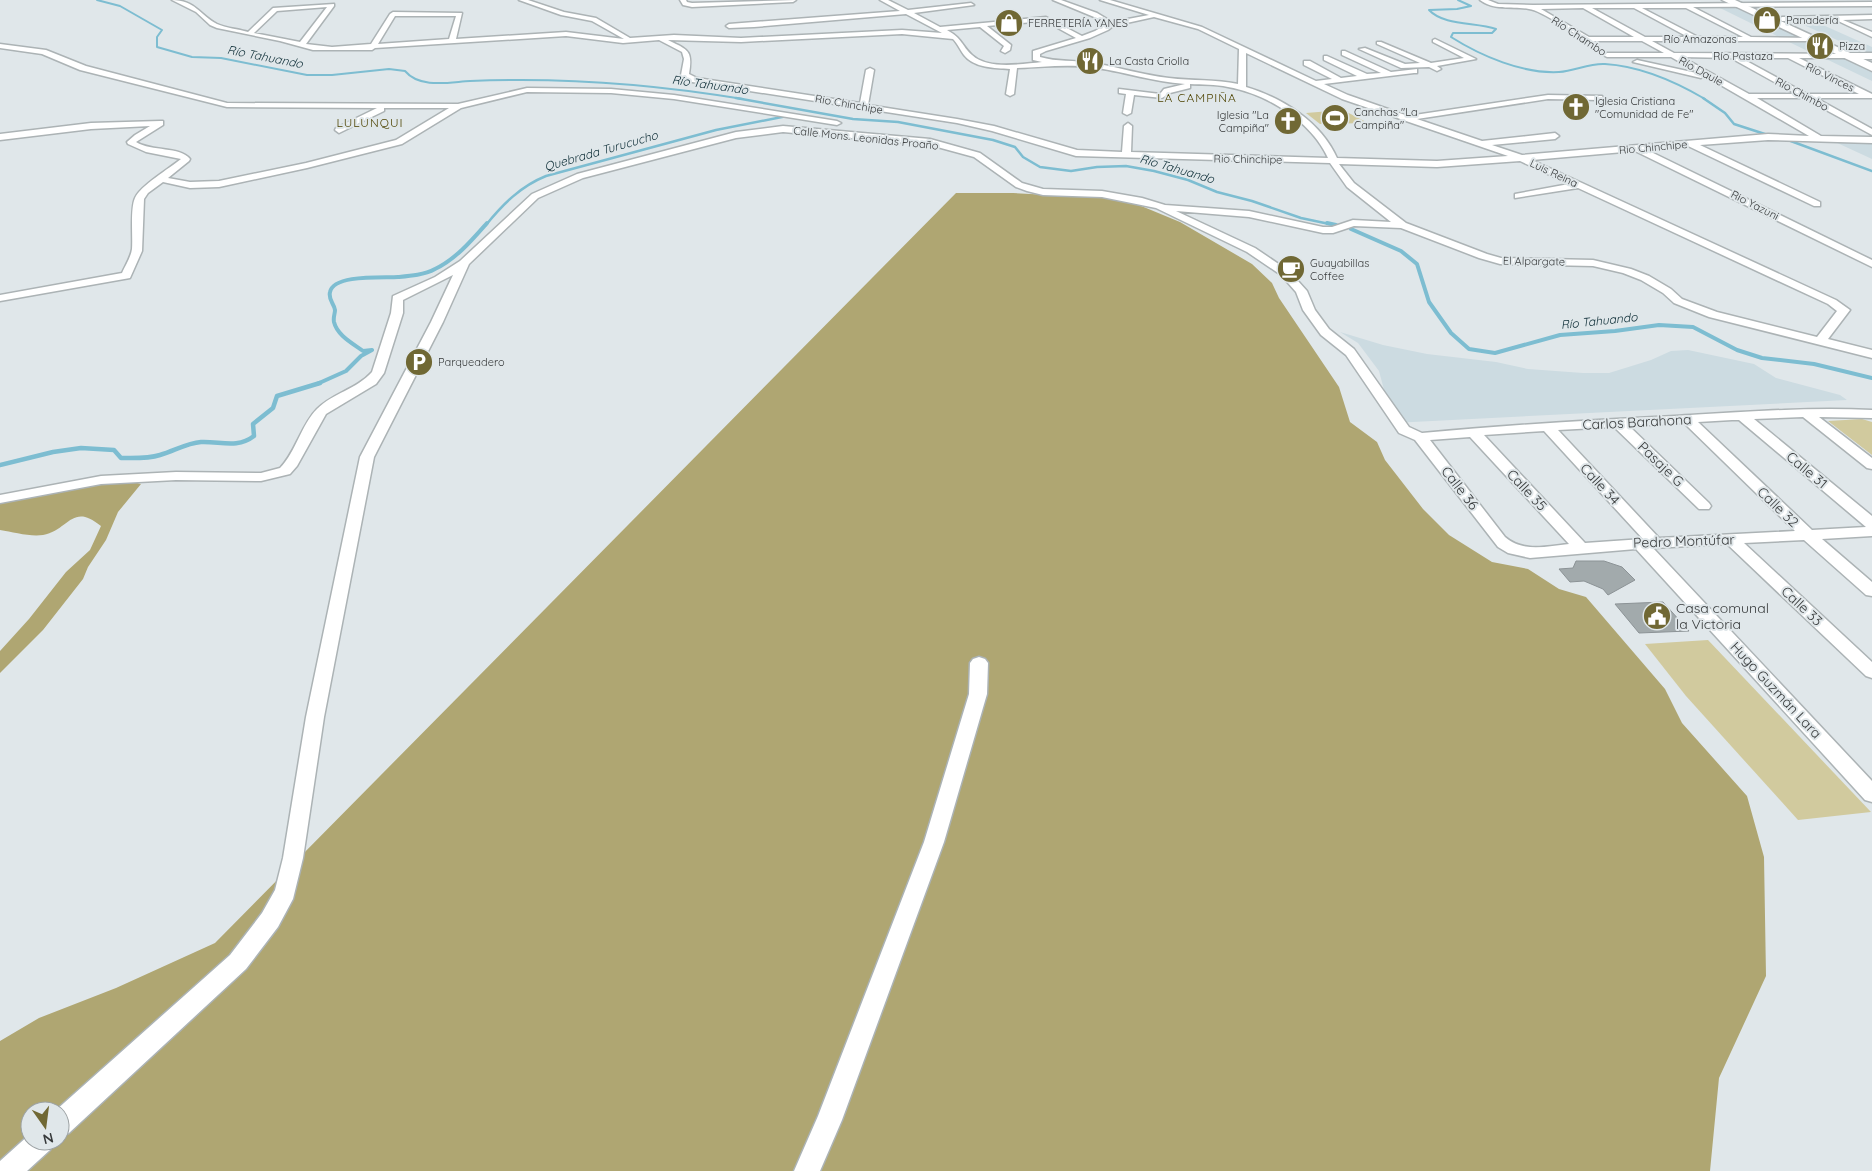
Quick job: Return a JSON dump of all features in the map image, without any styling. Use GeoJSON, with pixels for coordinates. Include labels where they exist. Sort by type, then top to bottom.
{"type":"FeatureCollection","features":[{"type":"Feature","properties":{"kind":"main road"},"geometry":{"type":"LineString","coordinates":[[1727,0],[1744,4],[1870,57]]}},
{"type":"Feature","properties":{"kind":"main road"},"geometry":{"type":"LineString","coordinates":[[1744,4],[1872,67]]}},
{"type":"Feature","properties":{"kind":"street"},"geometry":{"type":"LineString","coordinates":[[175,0],[198,11],[212,24],[321,49],[372,48],[566,34],[631,41],[660,38],[740,40],[902,32],[955,37]]}},
{"type":"Feature","properties":{"kind":"street"},"geometry":{"type":"LineString","coordinates":[[522,0],[563,14],[594,19],[631,41]]}},
{"type":"Feature","properties":{"kind":"street"},"geometry":{"type":"LineString","coordinates":[[683,0],[688,5],[793,0]]}},
{"type":"Feature","properties":{"kind":"street"},"geometry":{"type":"LineString","coordinates":[[883,0],[955,37],[966,54],[972,59],[992,64],[1014,66],[1053,63],[1089,64],[1162,79],[1226,84],[1262,96],[1301,119],[1332,156],[1332,160],[1342,175],[1360,193],[1402,225]]}},
{"type":"Feature","properties":{"kind":"street"},"geometry":{"type":"LineString","coordinates":[[1056,0],[1075,9],[1103,17],[1111,24]]}},
{"type":"Feature","properties":{"kind":"street","name":"Luis Reina"},"geometry":{"type":"LineString","coordinates":[[1103,0],[1155,17],[1200,28],[1223,37],[1243,49],[1345,97],[1521,158],[1838,306],[1844,310],[1821,340]]}},
{"type":"Feature","properties":{"kind":"street"},"geometry":{"type":"LineString","coordinates":[[1483,0],[1497,6],[1533,7],[1871,4]]}},
{"type":"Feature","properties":{"kind":"street"},"geometry":{"type":"LineString","coordinates":[[1604,0],[1616,6]]}},
{"type":"Feature","properties":{"kind":"street"},"geometry":{"type":"LineString","coordinates":[[1855,0],[1871,4]]}},
{"type":"Feature","properties":{"kind":"street"},"geometry":{"type":"LineString","coordinates":[[249,34],[275,9],[332,5],[302,44]]}},
{"type":"Feature","properties":{"kind":"street"},"geometry":{"type":"LineString","coordinates":[[729,26],[907,13],[971,5]]}},
{"type":"Feature","properties":{"kind":"street"},"geometry":{"type":"LineString","coordinates":[[1806,5],[1838,18],[1840,22],[1871,34]]}},
{"type":"Feature","properties":{"kind":"street","name":"Río Daule"},"geometry":{"type":"LineString","coordinates":[[1583,6],[1747,96],[1817,138]]}},
{"type":"Feature","properties":{"kind":"street"},"geometry":{"type":"LineString","coordinates":[[1635,6],[1697,39]]}},
{"type":"Feature","properties":{"kind":"street"},"geometry":{"type":"LineString","coordinates":[[1686,6],[1752,39]]}},
{"type":"Feature","properties":{"kind":"street","name":"Río Chambo"},"geometry":{"type":"LineString","coordinates":[[1533,7],[1588,39],[1597,49],[1607,55],[1716,79]]}},
{"type":"Feature","properties":{"kind":"street"},"geometry":{"type":"LineString","coordinates":[[372,48],[393,14],[460,14],[452,42]]}},
{"type":"Feature","properties":{"kind":"street"},"geometry":{"type":"LineString","coordinates":[[1053,63],[1038,60],[1036,53],[1105,29],[1111,24],[1155,17]]}},
{"type":"Feature","properties":{"kind":"street"},"geometry":{"type":"LineString","coordinates":[[1782,20],[1872,17]]}},
{"type":"Feature","properties":{"kind":"street"},"geometry":{"type":"LineString","coordinates":[[746,18],[754,25]]}},
{"type":"Feature","properties":{"kind":"street"},"geometry":{"type":"LineString","coordinates":[[939,29],[1046,19],[1080,38]]}},
{"type":"Feature","properties":{"kind":"street"},"geometry":{"type":"LineString","coordinates":[[981,25],[1008,45],[1008,49],[1005,51]]}},
{"type":"Feature","properties":{"kind":"street","name":"Rio Chinchipe"},"geometry":{"type":"LineString","coordinates":[[660,38],[688,54],[685,75],[688,77],[994,129],[1076,153],[1437,164],[1768,137],[1872,140]]}},
{"type":"Feature","properties":{"kind":"street","name":"Río Amazonas"},"geometry":{"type":"LineString","coordinates":[[1588,39],[1812,39]]}},
{"type":"Feature","properties":{"kind":"street"},"geometry":{"type":"LineString","coordinates":[[1364,49],[1404,66],[1430,65],[1472,59],[1435,41]]}},
{"type":"Feature","properties":{"kind":"street"},"geometry":{"type":"LineString","coordinates":[[1314,83],[1436,69],[1379,43]]}},
{"type":"Feature","properties":{"kind":"street"},"geometry":{"type":"LineString","coordinates":[[0,46],[43,52],[83,68],[227,105],[458,106],[527,90],[611,92],[674,97],[847,125],[930,142]]}},
{"type":"Feature","properties":{"kind":"street"},"geometry":{"type":"LineString","coordinates":[[1242,88],[1243,49]]}},
{"type":"Feature","properties":{"kind":"street"},"geometry":{"type":"LineString","coordinates":[[1345,53],[1390,74]]}},
{"type":"Feature","properties":{"kind":"street"},"geometry":{"type":"LineString","coordinates":[[1436,55],[1452,62]]}},
{"type":"Feature","properties":{"kind":"street","name":"Río Pastaza"},"geometry":{"type":"LineString","coordinates":[[1607,55],[1848,56]]}},
{"type":"Feature","properties":{"kind":"street","name":"Río Chimbo"},"geometry":{"type":"LineString","coordinates":[[1732,56],[1872,132]]}},
{"type":"Feature","properties":{"kind":"street","name":"Río Vinces"},"geometry":{"type":"LineString","coordinates":[[1788,56],[1871,97]]}},
{"type":"Feature","properties":{"kind":"street"},"geometry":{"type":"LineString","coordinates":[[1848,56],[1870,57]]}},
{"type":"Feature","properties":{"kind":"street"},"geometry":{"type":"LineString","coordinates":[[1326,58],[1366,77]]}},
{"type":"Feature","properties":{"kind":"street"},"geometry":{"type":"LineString","coordinates":[[1307,63],[1340,80]]}},
{"type":"Feature","properties":{"kind":"street"},"geometry":{"type":"LineString","coordinates":[[1010,94],[1014,66]]}},
{"type":"Feature","properties":{"kind":"street"},"geometry":{"type":"LineString","coordinates":[[864,106],[870,70]]}},
{"type":"Feature","properties":{"kind":"street"},"geometry":{"type":"LineString","coordinates":[[1127,114],[1126,92],[1162,96],[1167,90],[1186,87],[1194,82]]}},
{"type":"Feature","properties":{"kind":"street"},"geometry":{"type":"LineString","coordinates":[[1747,96],[1871,97]]}},
{"type":"Feature","properties":{"kind":"street"},"geometry":{"type":"LineString","coordinates":[[1407,118],[1548,97],[1599,98]]}},
{"type":"Feature","properties":{"kind":"street"},"geometry":{"type":"LineString","coordinates":[[162,179],[174,184],[209,185],[301,167],[410,138],[458,106]]}},
{"type":"Feature","properties":{"kind":"street"},"geometry":{"type":"LineString","coordinates":[[339,130],[385,107]]}},
{"type":"Feature","properties":{"kind":"street"},"geometry":{"type":"LineString","coordinates":[[0,137],[90,126],[160,123],[155,128],[136,136],[131,142],[150,151],[186,158],[145,191],[139,199],[137,251],[126,276],[0,298]]}},
{"type":"Feature","properties":{"kind":"street"},"geometry":{"type":"LineString","coordinates":[[1126,155],[1128,126]]}},
{"type":"Feature","properties":{"kind":"street","name":"Calle Mons. Leonidas Proaño"},"geometry":{"type":"LineString","coordinates":[[464,263],[535,196],[580,176],[736,135],[783,129],[930,142],[977,155],[1018,185],[1043,192],[1102,194],[1159,206],[1251,250],[1285,273],[1301,291],[1308,310],[1325,332],[1350,352],[1404,430]]}},
{"type":"Feature","properties":{"kind":"street"},"geometry":{"type":"LineString","coordinates":[[1478,143],[1555,136]]}},
{"type":"Feature","properties":{"kind":"street"},"geometry":{"type":"LineString","coordinates":[[1689,144],[1817,204]]}},
{"type":"Feature","properties":{"kind":"street","name":"Rio Yazuni"},"geometry":{"type":"LineString","coordinates":[[1638,148],[1872,264]]}},
{"type":"Feature","properties":{"kind":"street"},"geometry":{"type":"LineString","coordinates":[[1518,196],[1579,185]]}},
{"type":"Feature","properties":{"kind":"street","name":"El Alpargate"},"geometry":{"type":"LineString","coordinates":[[1159,206],[1234,212],[1329,230],[1353,223],[1402,225],[1500,261],[1593,263],[1627,271],[1653,282],[1667,290],[1678,301],[1694,309],[1872,354]]}},
{"type":"Feature","properties":{"kind":"street"},"geometry":{"type":"LineString","coordinates":[[0,499],[101,480],[176,476],[261,477],[284,471],[290,466],[321,412],[330,404],[371,380],[378,373],[397,313],[396,298],[439,279],[464,263]]}},
{"type":"Feature","properties":{"kind":"street"},"geometry":{"type":"LineString","coordinates":[[70,1115],[238,962],[270,920],[285,892],[293,858],[313,725],[367,457],[433,330],[464,263]]}},
{"type":"Feature","properties":{"kind":"street"},"geometry":{"type":"LineString","coordinates":[[1806,413],[1872,465]]}},
{"type":"Feature","properties":{"kind":"street","name":"Carlos Barahona"},"geometry":{"type":"LineString","coordinates":[[1404,430],[1420,437],[1618,422],[1806,413],[1872,414]]}},
{"type":"Feature","properties":{"kind":"street","name":"Calle 31"},"geometry":{"type":"LineString","coordinates":[[1742,416],[1872,524]]}},
{"type":"Feature","properties":{"kind":"street","name":"Calle 32"},"geometry":{"type":"LineString","coordinates":[[1687,419],[1808,535],[1872,591]]}},
{"type":"Feature","properties":{"kind":"street","name":"Pasaje G"},"geometry":{"type":"LineString","coordinates":[[1618,422],[1704,506]]}},
{"type":"Feature","properties":{"kind":"street","name":"Calle 34"},"geometry":{"type":"LineString","coordinates":[[1547,426],[1646,543]]}},
{"type":"Feature","properties":{"kind":"street","name":"Calle 35"},"geometry":{"type":"LineString","coordinates":[[1473,432],[1581,548]]}},
{"type":"Feature","properties":{"kind":"street","name":"Calle 36"},"geometry":{"type":"LineString","coordinates":[[1420,437],[1500,540]]}},
{"type":"Feature","properties":{"kind":"street","name":"Pedro Montúfar"},"geometry":{"type":"LineString","coordinates":[[1500,540],[1506,546],[1517,551],[1530,553],[1646,543],[1732,540],[1872,531]]}},
{"type":"Feature","properties":{"kind":"street","name":"Calle 33"},"geometry":{"type":"LineString","coordinates":[[1732,540],[1864,656],[1872,672]]}},
{"type":"Feature","properties":{"kind":"street","name":"Hugo Guzmán Lara"},"geometry":{"type":"LineString","coordinates":[[1646,543],[1872,794]]}},
{"type":"Feature","properties":{"kind":"street"},"geometry":{"type":"LineString","coordinates":[[807,1171],[829,1120],[934,842],[978,694],[979,664]]}},
{"type":"Feature","properties":{"kind":"street"},"geometry":{"type":"LineString","coordinates":[[8,1171],[30,1151]]}},
{"type":"Feature","properties":{"kind":"shaded area"},"geometry":{"type":"Polygon","coordinates":[[[1720,8],[1741,8],[1803,38],[1781,38],[1720,8]]]}},
{"type":"Feature","properties":{"kind":"shaded area"},"geometry":{"type":"Polygon","coordinates":[[[1795,21],[1814,21],[1872,47],[1872,54],[1868,54],[1795,21]]]}},
{"type":"Feature","properties":{"kind":"shaded area"},"geometry":{"type":"Polygon","coordinates":[[[1789,42],[1810,42],[1836,54],[1814,54],[1789,42]]]}},
{"type":"Feature","properties":{"kind":"shaded area"},"geometry":{"type":"Polygon","coordinates":[[[1824,58],[1845,58],[1872,70],[1872,81],[1824,58]]]}},
{"type":"Feature","properties":{"kind":"shaded area","name":"Canchas \"La Campiña\""},"geometry":{"type":"Polygon","coordinates":[[[1343,110],[1368,123],[1320,124],[1306,113],[1343,110]]]}},
{"type":"Feature","properties":{"kind":"shaded area"},"geometry":{"type":"Polygon","coordinates":[[[1833,141],[1872,143],[1872,159],[1833,141]]]}},
{"type":"Feature","properties":{"kind":"shaded area"},"geometry":{"type":"Polygon","coordinates":[[[956,193],[1013,193],[1105,198],[1134,203],[1180,222],[1252,264],[1272,283],[1279,298],[1339,387],[1350,422],[1377,442],[1385,460],[1423,509],[1449,535],[1492,562],[1528,569],[1559,589],[1586,597],[1665,689],[1682,723],[1747,796],[1764,857],[1766,976],[1719,1078],[1710,1171],[0,1171],[0,1041],[39,1018],[116,988],[215,943],[956,193]]]}},
{"type":"Feature","properties":{"kind":"shaded area"},"geometry":{"type":"Polygon","coordinates":[[[1340,332],[1383,345],[1427,354],[1496,362],[1528,369],[1583,373],[1609,373],[1651,360],[1671,351],[1688,350],[1754,364],[1776,378],[1840,395],[1847,400],[1393,423],[1379,371],[1358,343],[1340,332]]]}},
{"type":"Feature","properties":{"kind":"shaded area"},"geometry":{"type":"Polygon","coordinates":[[[1862,419],[1872,422],[1872,455],[1828,421],[1862,419]]]}},
{"type":"Feature","properties":{"kind":"shaded area"},"geometry":{"type":"Polygon","coordinates":[[[126,480],[141,484],[118,512],[106,540],[88,567],[83,579],[43,630],[0,673],[0,651],[29,619],[66,572],[90,550],[101,526],[91,519],[77,517],[52,532],[43,535],[27,535],[0,530],[0,500],[94,482],[126,480]]]}},
{"type":"Feature","properties":{"kind":"shaded area"},"geometry":{"type":"Polygon","coordinates":[[[1708,640],[1871,812],[1798,820],[1686,696],[1645,644],[1708,640]]]}},
{"type":"Feature","properties":{"kind":"building"},"geometry":{"type":"Polygon","coordinates":[[[1576,561],[1604,561],[1622,567],[1635,580],[1608,595],[1603,589],[1584,581],[1570,582],[1559,569],[1573,568],[1576,561]]]}},
{"type":"Feature","properties":{"kind":"building","name":"Casa comunal la Victoria"},"geometry":{"type":"Polygon","coordinates":[[[1663,602],[1689,631],[1639,633],[1615,604],[1663,602]]]}},
{"type":"Feature","properties":{"kind":"waterway","name":"Río Tahuando"},"geometry":{"type":"LineString","coordinates":[[97,0],[120,6],[162,30],[157,37],[157,47],[192,57],[221,58],[307,75],[332,75],[389,69],[405,71],[411,77],[436,83],[504,80],[573,81],[675,89],[743,99]]}},
{"type":"Feature","properties":{"kind":"waterway"},"geometry":{"type":"LineString","coordinates":[[1458,0],[1471,6],[1457,9],[1429,10],[1443,19],[1496,29],[1492,33],[1453,33],[1451,37],[1489,57],[1517,67],[1545,72],[1559,72],[1599,64],[1618,65],[1657,76],[1705,99]]}},
{"type":"Feature","properties":{"kind":"waterway","name":"Río Tahuando"},"geometry":{"type":"LineString","coordinates":[[736,98],[853,119],[898,122],[993,140],[1015,147],[1023,157],[1040,167],[1071,171],[1097,167],[1126,166],[1154,171],[1188,180],[1217,192],[1252,201],[1301,218],[1334,225]]}},
{"type":"Feature","properties":{"kind":"waterway"},"geometry":{"type":"LineString","coordinates":[[1703,98],[1725,113],[1734,124],[1771,136]]}},
{"type":"Feature","properties":{"kind":"waterway","name":"Quebrada Turucucho"},"geometry":{"type":"LineString","coordinates":[[486,225],[513,196],[528,185],[546,176],[716,130],[787,116]]}},
{"type":"Feature","properties":{"kind":"waterway"},"geometry":{"type":"LineString","coordinates":[[1788,140],[1872,171]]}},
{"type":"Feature","properties":{"kind":"waterway","name":"Quebrada Turucucho"},"geometry":{"type":"LineString","coordinates":[[318,384],[346,371],[361,356],[372,350],[363,351],[338,331],[334,320],[334,305],[330,299],[330,292],[333,286],[340,282],[360,278],[398,277],[431,271],[457,255],[487,223]]}},
{"type":"Feature","properties":{"kind":"waterway","name":"Río Tahuando"},"geometry":{"type":"LineString","coordinates":[[1327,223],[1336,225]]}},
{"type":"Feature","properties":{"kind":"waterway","name":"Río Tahuando"},"geometry":{"type":"LineString","coordinates":[[1351,229],[1401,251],[1417,264],[1429,302],[1451,333],[1469,349],[1495,353],[1560,335],[1615,331],[1659,325],[1693,327],[1737,350],[1762,358],[1814,364],[1872,378]]}},
{"type":"Feature","properties":{"kind":"waterway","name":"Quebrada Turucucho"},"geometry":{"type":"LineString","coordinates":[[0,465],[53,452],[81,448],[114,450],[121,458],[140,458],[160,455],[186,445],[201,442],[228,444],[241,442],[254,436],[253,424],[273,408],[277,396],[318,384]]}},
{"type":"Feature","properties":{"kind":"place","name":"Panadería"},"geometry":{"type":"Point","coordinates":[1767,20]}},
{"type":"Feature","properties":{"kind":"place","name":"FERRETERÍA YANES"},"geometry":{"type":"Point","coordinates":[1009,23]}},
{"type":"Feature","properties":{"kind":"place","name":"Pizza"},"geometry":{"type":"Point","coordinates":[1820,46]}},
{"type":"Feature","properties":{"kind":"place","name":"La Casta Criolla"},"geometry":{"type":"Point","coordinates":[1090,61]}},
{"type":"Feature","properties":{"kind":"place","name":"Iglesia Cristiana \"Comunidad de Fe\""},"geometry":{"type":"Point","coordinates":[1576,107]}},
{"type":"Feature","properties":{"kind":"place","name":"Canchas \"La Campiña\""},"geometry":{"type":"Point","coordinates":[1335,118]}},
{"type":"Feature","properties":{"kind":"place","name":"Iglesia \"La Campiña\""},"geometry":{"type":"Point","coordinates":[1288,121]}},
{"type":"Feature","properties":{"kind":"place","name":"Guayabillas Coffee"},"geometry":{"type":"Point","coordinates":[1291,269]}},
{"type":"Feature","properties":{"kind":"place","name":"Parqueadero"},"geometry":{"type":"Point","coordinates":[419,362]}},
{"type":"Feature","properties":{"kind":"place","name":"Casa comunal la Victoria"},"geometry":{"type":"Point","coordinates":[1657,616]}},
{"type":"Feature","properties":{"kind":"district","name":"LA CAMPIÑA"},"geometry":{"type":"Point","coordinates":[1197,98]}},
{"type":"Feature","properties":{"kind":"district","name":"LULUNQUI"},"geometry":{"type":"Point","coordinates":[370,123]}}]}
